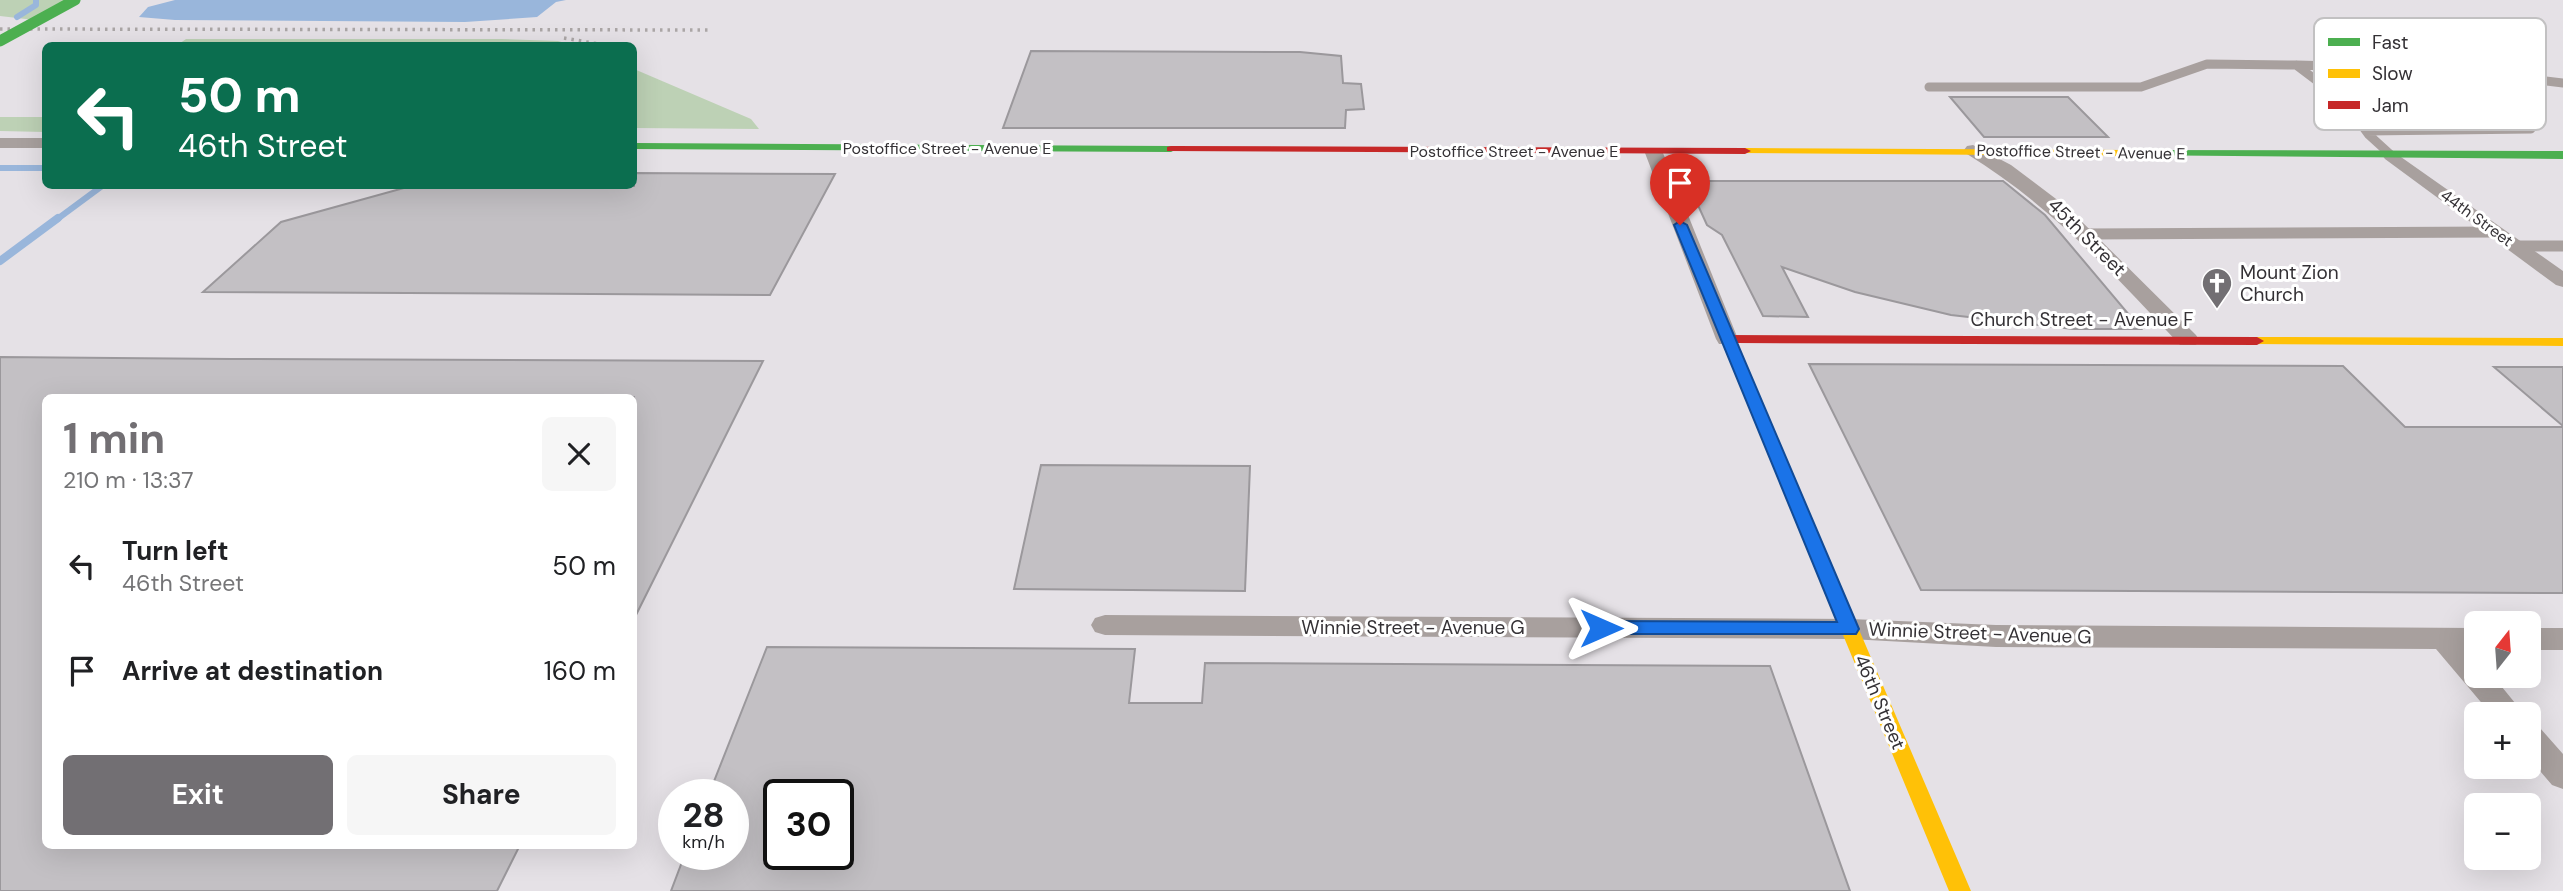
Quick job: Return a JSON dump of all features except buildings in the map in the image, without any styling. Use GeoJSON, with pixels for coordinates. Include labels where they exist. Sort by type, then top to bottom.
{"type":"FeatureCollection","features":[{"type":"Feature","properties":{"kind":"street"},"geometry":{"type":"LineString","coordinates":[[0,41],[75,0]]}},
{"type":"Feature","properties":{"kind":"street"},"geometry":{"type":"LineString","coordinates":[[0,143],[42,143]]}},
{"type":"Feature","properties":{"kind":"street","name":"Postoffice Street - Avenue E"},"geometry":{"type":"LineString","coordinates":[[637,146],[1654,153],[1973,150],[2563,155]]}},
{"type":"Feature","properties":{"kind":"street","name":"45th Street"},"geometry":{"type":"LineString","coordinates":[[1973,150],[2009,170],[2045,195],[2087,234],[2188,340]]}},
{"type":"Feature","properties":{"kind":"street","name":"46th Street"},"geometry":{"type":"LineString","coordinates":[[1654,153],[1671,203],[1727,340],[1960,891]]}},
{"type":"Feature","properties":{"kind":"street","name":"44th Street"},"geometry":{"type":"LineString","coordinates":[[2391,155],[2563,281]]}},
{"type":"Feature","properties":{"kind":"street","name":"Church Street - Avenue F"},"geometry":{"type":"LineString","coordinates":[[1727,340],[2563,342]]}},
{"type":"Feature","properties":{"kind":"street","name":"Winnie Street - Avenue G"},"geometry":{"type":"LineString","coordinates":[[1105,625],[1850,629],[1996,636],[2464,639]]}},
{"type":"Feature","properties":{"kind":"street"},"geometry":{"type":"LineString","coordinates":[[2443,639],[2498,702]]}},
{"type":"Feature","properties":{"kind":"street"},"geometry":{"type":"LineString","coordinates":[[2541,639],[2563,639]]}},
{"type":"Feature","properties":{"kind":"street"},"geometry":{"type":"LineString","coordinates":[[2541,751],[2563,776]]}},
{"type":"Feature","properties":{"kind":"lane"},"geometry":{"type":"LineString","coordinates":[[1929,87],[2141,87],[2207,64],[2314,65]]}},
{"type":"Feature","properties":{"kind":"lane"},"geometry":{"type":"LineString","coordinates":[[2296,65],[2314,79]]}},
{"type":"Feature","properties":{"kind":"lane"},"geometry":{"type":"LineString","coordinates":[[2366,131],[2531,130]]}},
{"type":"Feature","properties":{"kind":"lane"},"geometry":{"type":"LineString","coordinates":[[2366,131],[2391,155]]}},
{"type":"Feature","properties":{"kind":"lane"},"geometry":{"type":"LineString","coordinates":[[2087,234],[2496,232]]}},
{"type":"Feature","properties":{"kind":"lane"},"geometry":{"type":"LineString","coordinates":[[2515,246],[2563,246]]}},
{"type":"Feature","properties":{"kind":"green space"},"geometry":{"type":"Polygon","coordinates":[[[0,0],[81,0],[43,21],[0,16],[0,0]]]}},
{"type":"Feature","properties":{"kind":"green space"},"geometry":{"type":"Polygon","coordinates":[[[186,39],[501,39],[562,42],[182,42],[186,39]]]}},
{"type":"Feature","properties":{"kind":"green space"},"geometry":{"type":"Polygon","coordinates":[[[637,70],[751,119],[759,129],[637,128],[637,70]]]}},
{"type":"Feature","properties":{"kind":"green space"},"geometry":{"type":"Polygon","coordinates":[[[0,117],[42,117],[42,132],[0,131],[0,117]]]}},
{"type":"Feature","properties":{"kind":"water"},"geometry":{"type":"Polygon","coordinates":[[[175,0],[566,0],[556,2],[537,17],[465,22],[175,20],[139,17],[148,7],[175,0]]]}},
{"type":"Feature","properties":{"kind":"waterway"},"geometry":{"type":"LineString","coordinates":[[17,17],[36,5],[36,0]]}},
{"type":"Feature","properties":{"kind":"waterway"},"geometry":{"type":"LineString","coordinates":[[0,168],[42,168]]}},
{"type":"Feature","properties":{"kind":"waterway"},"geometry":{"type":"LineString","coordinates":[[56,220],[98,189]]}},
{"type":"Feature","properties":{"kind":"waterway"},"geometry":{"type":"LineString","coordinates":[[0,261],[58,218]]}},
{"type":"Feature","properties":{"kind":"railway"},"geometry":{"type":"LineString","coordinates":[[0,29],[712,30]]}},
{"type":"Feature","properties":{"kind":"railway"},"geometry":{"type":"LineString","coordinates":[[564,38],[587,42]]}},
{"type":"Feature","properties":{"kind":"traffic: fast"},"geometry":{"type":"LineString","coordinates":[[0,41],[75,0]]}},
{"type":"Feature","properties":{"kind":"traffic: fast"},"geometry":{"type":"LineString","coordinates":[[637,146],[1171,149]]}},
{"type":"Feature","properties":{"kind":"traffic: fast"},"geometry":{"type":"LineString","coordinates":[[2127,153],[2563,155]]}},
{"type":"Feature","properties":{"kind":"traffic: slow"},"geometry":{"type":"LineString","coordinates":[[1745,151],[2127,153]]}},
{"type":"Feature","properties":{"kind":"traffic: slow"},"geometry":{"type":"LineString","coordinates":[[2257,341],[2563,342]]}},
{"type":"Feature","properties":{"kind":"traffic: slow"},"geometry":{"type":"LineString","coordinates":[[1730,345],[1960,891]]}},
{"type":"Feature","properties":{"kind":"traffic: jam"},"geometry":{"type":"LineString","coordinates":[[1171,149],[1745,151]]}},
{"type":"Feature","properties":{"kind":"traffic: jam"},"geometry":{"type":"LineString","coordinates":[[1730,345],[1727,339],[2257,341]]}},
{"type":"Feature","properties":{"kind":"place","name":"Mount Zion Church"},"geometry":{"type":"Point","coordinates":[2217,310]}},
{"type":"Feature","properties":{"kind":"route"},"geometry":{"type":"LineString","coordinates":[[1601,628],[1850,629],[1680,225]]}}]}
